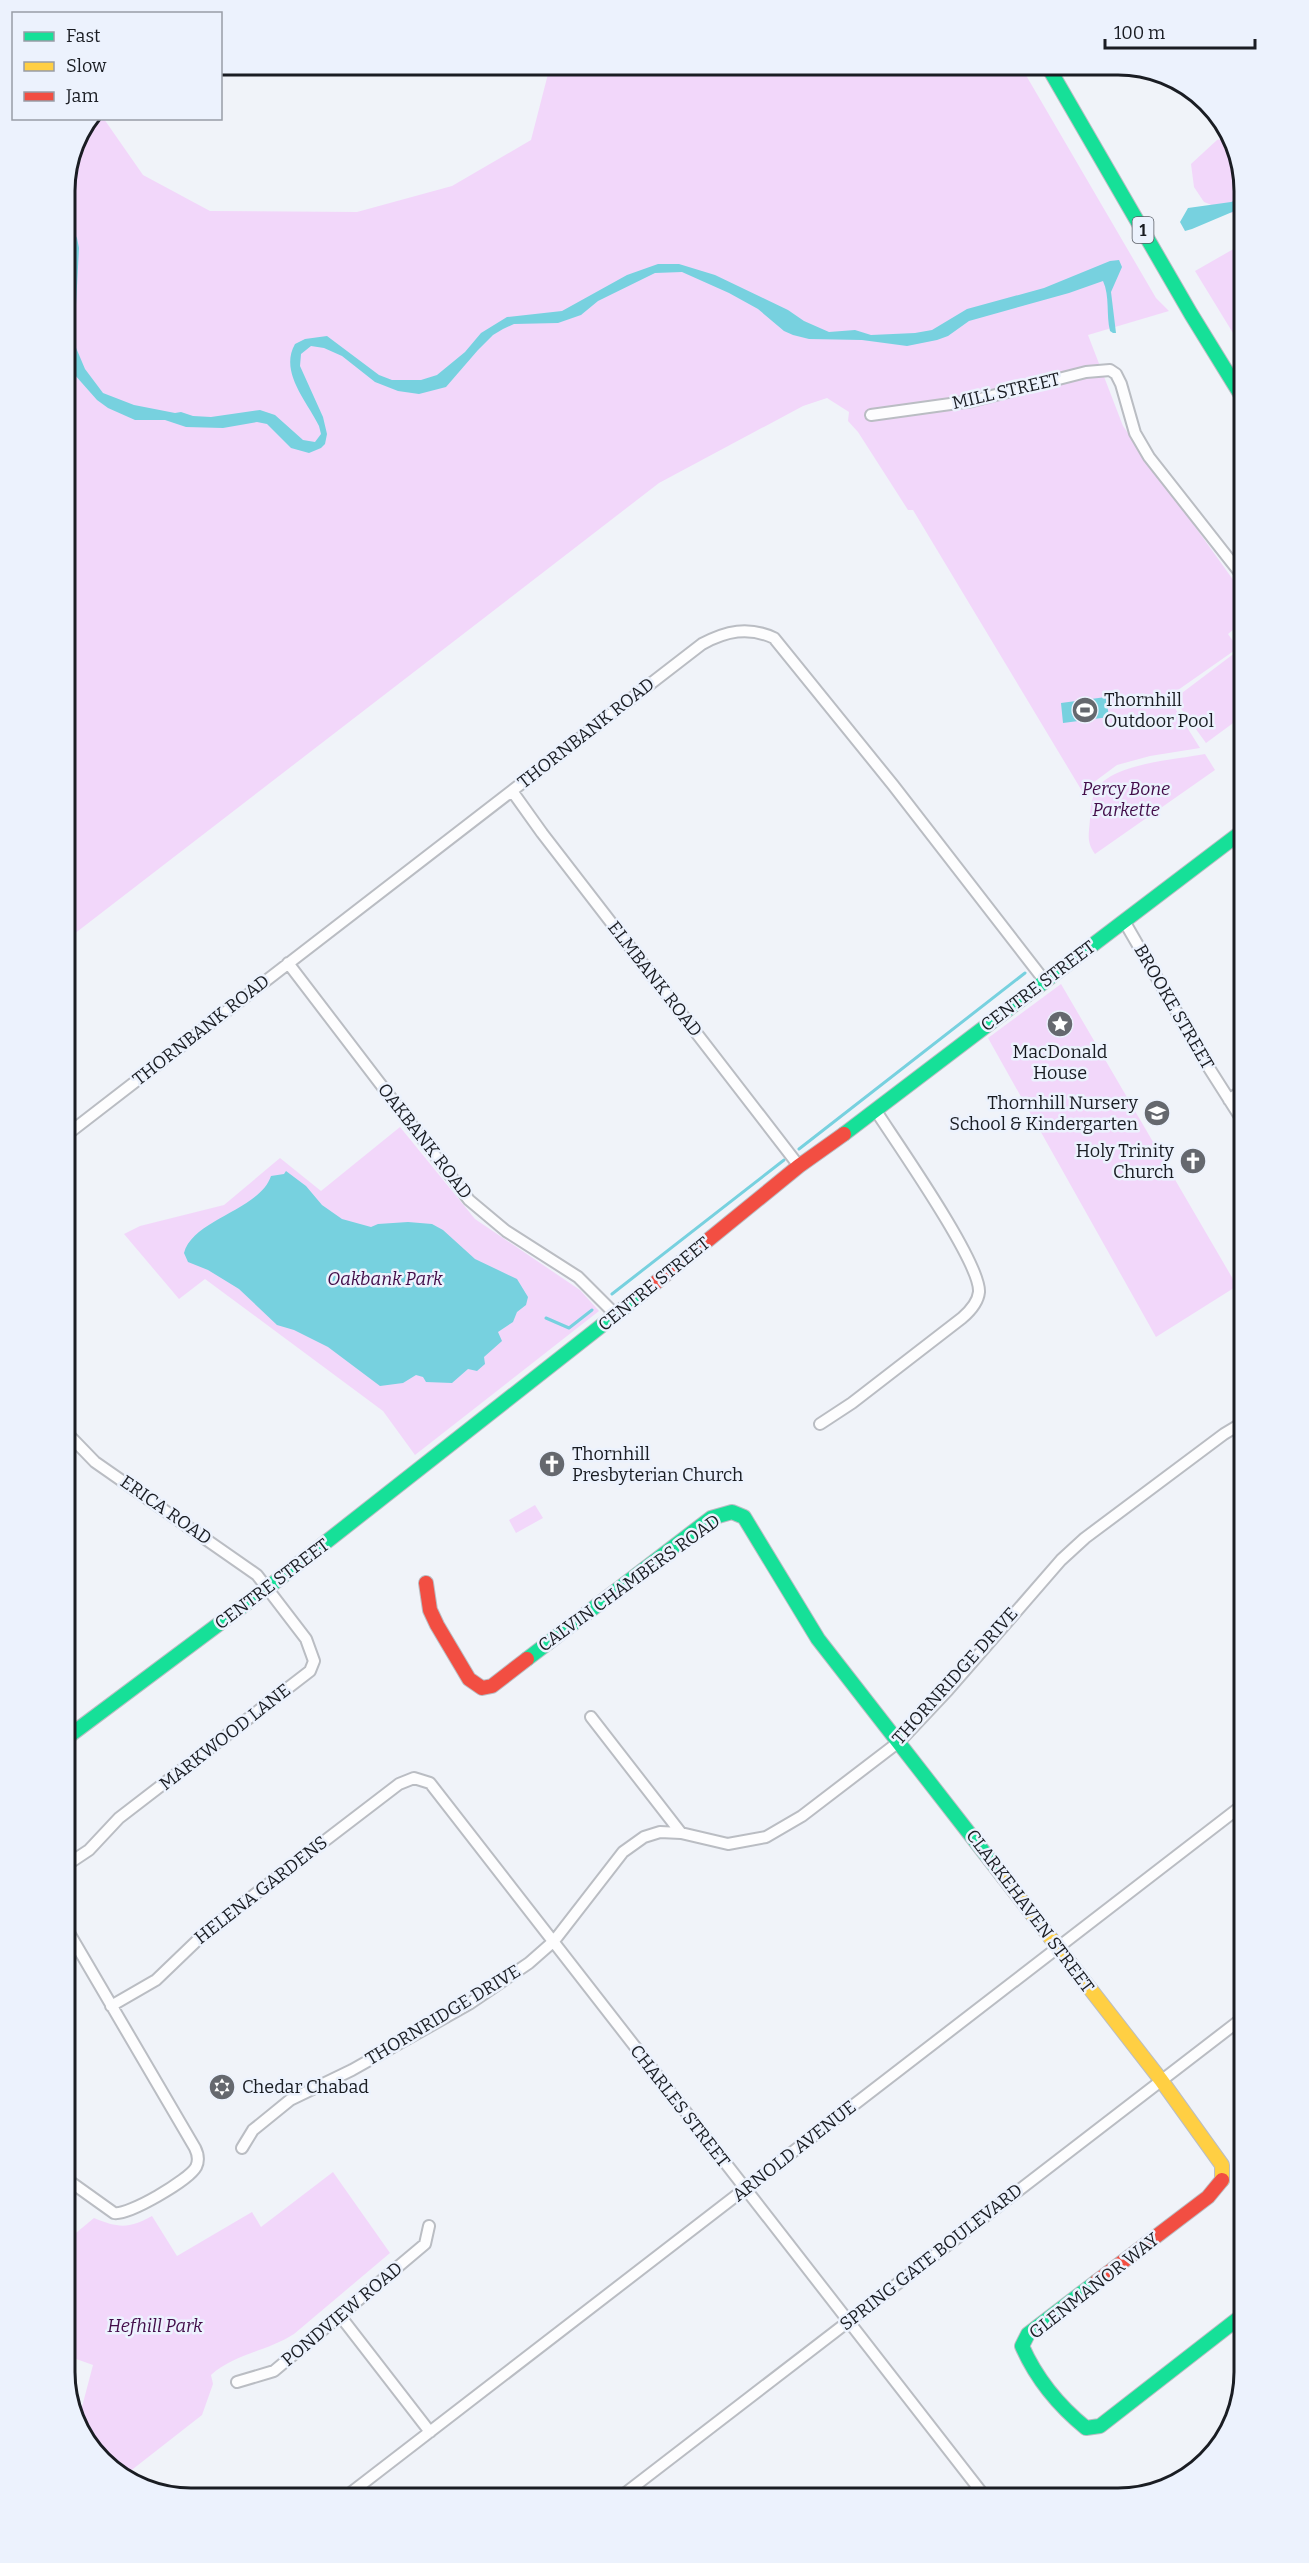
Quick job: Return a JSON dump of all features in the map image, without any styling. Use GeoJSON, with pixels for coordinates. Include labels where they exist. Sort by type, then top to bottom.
{"type":"FeatureCollection","features":[{"type":"Feature","properties":{"kind":"main road","name":"1"},"geometry":{"type":"LineString","coordinates":[[1053,75],[1191,314],[1234,382]]}},
{"type":"Feature","properties":{"kind":"main road","name":"CENTRE STREET"},"geometry":{"type":"LineString","coordinates":[[75,1731],[268,1588],[616,1315],[799,1166],[876,1112],[1044,980],[1234,844]]}},
{"type":"Feature","properties":{"kind":"main road","name":"CALVIN CHAMBERS ROAD"},"geometry":{"type":"LineString","coordinates":[[426,1582],[430,1610],[469,1679],[482,1688],[492,1686],[711,1518],[723,1513],[738,1513],[744,1517],[818,1639],[900,1741]]}},
{"type":"Feature","properties":{"kind":"main road","name":"CLARKEHAVEN STREET"},"geometry":{"type":"LineString","coordinates":[[900,1741],[1161,2080]]}},
{"type":"Feature","properties":{"kind":"main road","name":"GLENMANOR WAY"},"geometry":{"type":"LineString","coordinates":[[1161,2080],[1222,2165],[1224,2175],[1220,2186],[1028,2334],[1022,2346],[1026,2358],[1073,2418],[1086,2427],[1100,2426],[1234,2322]]}},
{"type":"Feature","properties":{"kind":"street","name":"MILL STREET"},"geometry":{"type":"LineString","coordinates":[[871,415],[972,401],[1100,370],[1110,370],[1116,374],[1125,396],[1135,433],[1149,457],[1234,564]]}},
{"type":"Feature","properties":{"kind":"street","name":"THORNBANK ROAD"},"geometry":{"type":"LineString","coordinates":[[75,1128],[702,644],[719,635],[740,630],[765,634],[774,638],[1044,980]]}},
{"type":"Feature","properties":{"kind":"street","name":"ELMBANK ROAD"},"geometry":{"type":"LineString","coordinates":[[512,791],[799,1166]]}},
{"type":"Feature","properties":{"kind":"street","name":"BROOKE STREET"},"geometry":{"type":"LineString","coordinates":[[1124,921],[1234,1107]]}},
{"type":"Feature","properties":{"kind":"street","name":"OAKBANK ROAD"},"geometry":{"type":"LineString","coordinates":[[288,963],[469,1200],[512,1235],[579,1277],[616,1315]]}},
{"type":"Feature","properties":{"kind":"street"},"geometry":{"type":"LineString","coordinates":[[1229,1100],[1234,1097]]}},
{"type":"Feature","properties":{"kind":"street"},"geometry":{"type":"LineString","coordinates":[[820,1424],[852,1403],[972,1310],[979,1291],[967,1254],[876,1112]]}},
{"type":"Feature","properties":{"kind":"street","name":"THORNRIDGE DRIVE"},"geometry":{"type":"LineString","coordinates":[[242,2148],[253,2130],[290,2100],[352,2070],[469,2004],[529,1963],[554,1941],[608,1869],[631,1845],[644,1837],[660,1832],[681,1833],[728,1844],[766,1837],[802,1816],[900,1741],[948,1690],[1060,1560],[1084,1538],[1234,1428]]}},
{"type":"Feature","properties":{"kind":"street","name":"ERICA ROAD"},"geometry":{"type":"LineString","coordinates":[[75,1441],[95,1461],[257,1575],[268,1588]]}},
{"type":"Feature","properties":{"kind":"street","name":"MARKWOOD LANE"},"geometry":{"type":"LineString","coordinates":[[75,1859],[89,1850],[119,1818],[310,1671],[314,1661],[306,1639],[268,1588]]}},
{"type":"Feature","properties":{"kind":"street"},"geometry":{"type":"LineString","coordinates":[[591,1717],[681,1833]]}},
{"type":"Feature","properties":{"kind":"street","name":"CHARLES STREET"},"geometry":{"type":"LineString","coordinates":[[414,1778],[430,1784],[441,1795],[978,2488]]}},
{"type":"Feature","properties":{"kind":"street","name":"HELENA GARDENS"},"geometry":{"type":"LineString","coordinates":[[111,2006],[143,1990],[171,1968],[191,1945],[239,1906],[399,1784],[414,1778]]}},
{"type":"Feature","properties":{"kind":"street","name":"ARNOLD AVENUE"},"geometry":{"type":"LineString","coordinates":[[357,2488],[1234,1812]]}},
{"type":"Feature","properties":{"kind":"street"},"geometry":{"type":"LineString","coordinates":[[75,1945],[195,2148],[197,2164],[184,2178],[134,2209],[120,2214],[114,2213],[75,2186]]}},
{"type":"Feature","properties":{"kind":"street","name":"SPRING GATE BOULEVARD"},"geometry":{"type":"LineString","coordinates":[[631,2488],[1234,2025]]}},
{"type":"Feature","properties":{"kind":"street","name":"PONDVIEW ROAD"},"geometry":{"type":"LineString","coordinates":[[237,2382],[274,2372],[425,2244],[429,2226]]}},
{"type":"Feature","properties":{"kind":"street"},"geometry":{"type":"LineString","coordinates":[[341,2317],[430,2432]]}},
{"type":"Feature","properties":{"kind":"green space"},"geometry":{"type":"Polygon","coordinates":[[[548,75],[1026,75],[1156,298],[1169,311],[1088,335],[1123,426],[1234,581],[1234,629],[1228,634],[1234,642],[1234,651],[1168,697],[1200,748],[1150,756],[1117,765],[1082,791],[913,510],[908,510],[858,432],[848,421],[849,412],[827,398],[803,406],[659,483],[75,933],[75,183],[77,168],[87,140],[99,120],[105,120],[143,175],[210,211],[357,212],[452,186],[531,140],[548,75]]]}},
{"type":"Feature","properties":{"kind":"green space"},"geometry":{"type":"Polygon","coordinates":[[[1221,139],[1232,168],[1234,214],[1204,202],[1194,187],[1191,164],[1221,139]]]}},
{"type":"Feature","properties":{"kind":"green space"},"geometry":{"type":"Polygon","coordinates":[[[1234,249],[1234,335],[1195,271],[1234,249]]]}},
{"type":"Feature","properties":{"kind":"green space"},"geometry":{"type":"Polygon","coordinates":[[[1234,654],[1234,722],[1206,743],[1174,699],[1234,654]]]}},
{"type":"Feature","properties":{"kind":"green space","name":"Percy Bone Parkette"},"geometry":{"type":"Polygon","coordinates":[[[1205,754],[1215,770],[1095,854],[1089,838],[1091,809],[1095,792],[1103,782],[1114,775],[1144,764],[1205,754]]]}},
{"type":"Feature","properties":{"kind":"green space"},"geometry":{"type":"Polygon","coordinates":[[[1061,984],[1234,1281],[1234,1288],[1156,1337],[988,1038],[1061,984]]]}},
{"type":"Feature","properties":{"kind":"green space","name":"Oakbank Park"},"geometry":{"type":"Polygon","coordinates":[[[400,1127],[475,1219],[580,1290],[599,1311],[415,1455],[383,1411],[205,1279],[179,1299],[124,1234],[140,1226],[224,1205],[280,1158],[321,1191],[400,1127]]]}},
{"type":"Feature","properties":{"kind":"green space"},"geometry":{"type":"Polygon","coordinates":[[[535,1505],[543,1518],[516,1533],[509,1520],[535,1505]]]}},
{"type":"Feature","properties":{"kind":"green space","name":"Hefhill Park"},"geometry":{"type":"Polygon","coordinates":[[[333,2172],[390,2253],[294,2334],[230,2362],[211,2375],[213,2384],[202,2415],[131,2471],[120,2464],[99,2443],[81,2410],[93,2365],[75,2359],[75,2234],[94,2218],[123,2226],[152,2216],[177,2256],[252,2212],[261,2227],[333,2172]]]}},
{"type":"Feature","properties":{"kind":"water"},"geometry":{"type":"Polygon","coordinates":[[[1234,201],[1234,211],[1192,229],[1185,231],[1180,222],[1188,208],[1234,201]]]}},
{"type":"Feature","properties":{"kind":"water"},"geometry":{"type":"Polygon","coordinates":[[[75,234],[79,248],[75,324],[75,234]]]}},
{"type":"Feature","properties":{"kind":"water"},"geometry":{"type":"Polygon","coordinates":[[[1119,260],[1122,267],[1111,292],[1116,333],[1110,331],[1103,281],[969,321],[948,336],[907,346],[862,340],[809,339],[793,335],[784,331],[758,309],[682,272],[655,273],[598,301],[581,315],[558,323],[514,324],[503,329],[493,335],[478,350],[446,387],[419,394],[398,391],[375,382],[342,356],[324,348],[311,346],[301,354],[300,366],[323,417],[327,434],[325,444],[309,453],[291,448],[267,424],[257,422],[223,428],[186,427],[165,420],[135,420],[108,408],[97,400],[75,375],[75,345],[85,369],[103,393],[134,405],[193,416],[211,417],[260,410],[275,415],[303,440],[315,442],[321,434],[319,426],[296,386],[290,365],[295,344],[305,339],[327,336],[379,375],[392,380],[421,380],[437,375],[465,352],[481,333],[507,317],[562,311],[627,275],[658,264],[679,264],[715,275],[829,332],[855,330],[871,335],[932,330],[967,309],[1044,288],[1110,261],[1119,260]]]}},
{"type":"Feature","properties":{"kind":"water","name":"Thornhill Outdoor Pool"},"geometry":{"type":"Polygon","coordinates":[[[1106,697],[1109,717],[1063,723],[1061,703],[1106,697]]]}},
{"type":"Feature","properties":{"kind":"water"},"geometry":{"type":"Polygon","coordinates":[[[286,1171],[306,1186],[322,1205],[342,1219],[371,1227],[378,1224],[408,1222],[432,1224],[443,1230],[475,1259],[517,1279],[528,1297],[526,1305],[517,1312],[513,1322],[498,1332],[502,1341],[484,1357],[485,1364],[477,1371],[468,1369],[452,1383],[426,1382],[423,1377],[416,1375],[403,1383],[380,1386],[328,1347],[294,1330],[277,1325],[239,1289],[208,1270],[188,1262],[184,1253],[190,1241],[200,1231],[254,1198],[271,1176],[284,1174],[286,1171]]]}},
{"type":"Feature","properties":{"kind":"waterway"},"geometry":{"type":"LineString","coordinates":[[799,1149],[1025,973]]}},
{"type":"Feature","properties":{"kind":"waterway"},"geometry":{"type":"LineString","coordinates":[[612,1294],[784,1160]]}},
{"type":"Feature","properties":{"kind":"waterway"},"geometry":{"type":"LineString","coordinates":[[546,1318],[569,1328],[592,1310]]}},
{"type":"Feature","properties":{"kind":"traffic: fast"},"geometry":{"type":"LineString","coordinates":[[1053,75],[1234,384]]}},
{"type":"Feature","properties":{"kind":"traffic: fast"},"geometry":{"type":"LineString","coordinates":[[844,1134],[1234,838]]}},
{"type":"Feature","properties":{"kind":"traffic: fast"},"geometry":{"type":"LineString","coordinates":[[75,1732],[279,1579],[643,1293]]}},
{"type":"Feature","properties":{"kind":"traffic: fast"},"geometry":{"type":"LineString","coordinates":[[527,1659],[711,1518],[732,1512],[744,1517],[818,1639],[1004,1878]]}},
{"type":"Feature","properties":{"kind":"traffic: fast"},"geometry":{"type":"LineString","coordinates":[[1096,2282],[1028,2334],[1022,2346],[1049,2391],[1086,2428],[1100,2426],[1234,2322]]}},
{"type":"Feature","properties":{"kind":"traffic: slow"},"geometry":{"type":"LineString","coordinates":[[1004,1878],[1161,2080],[1222,2165],[1222,2180]]}},
{"type":"Feature","properties":{"kind":"traffic: jam"},"geometry":{"type":"LineString","coordinates":[[643,1293],[799,1166],[844,1134]]}},
{"type":"Feature","properties":{"kind":"traffic: jam"},"geometry":{"type":"LineString","coordinates":[[426,1583],[430,1610],[469,1679],[482,1688],[492,1686],[527,1659]]}},
{"type":"Feature","properties":{"kind":"traffic: jam"},"geometry":{"type":"LineString","coordinates":[[1096,2282],[1208,2197],[1222,2180]]}},
{"type":"Feature","properties":{"kind":"place","name":"Thornhill Outdoor Pool"},"geometry":{"type":"Point","coordinates":[1085,710]}},
{"type":"Feature","properties":{"kind":"place","name":"MacDonald House"},"geometry":{"type":"Point","coordinates":[1060,1024]}},
{"type":"Feature","properties":{"kind":"place","name":"Thornhill Nursery School & Kindergarten"},"geometry":{"type":"Point","coordinates":[1157,1113]}},
{"type":"Feature","properties":{"kind":"place","name":"Holy Trinity Church"},"geometry":{"type":"Point","coordinates":[1193,1161]}},
{"type":"Feature","properties":{"kind":"place","name":"Thornhill Presbyterian Church"},"geometry":{"type":"Point","coordinates":[552,1464]}},
{"type":"Feature","properties":{"kind":"place","name":"Chedar Chabad"},"geometry":{"type":"Point","coordinates":[222,2087]}}]}
